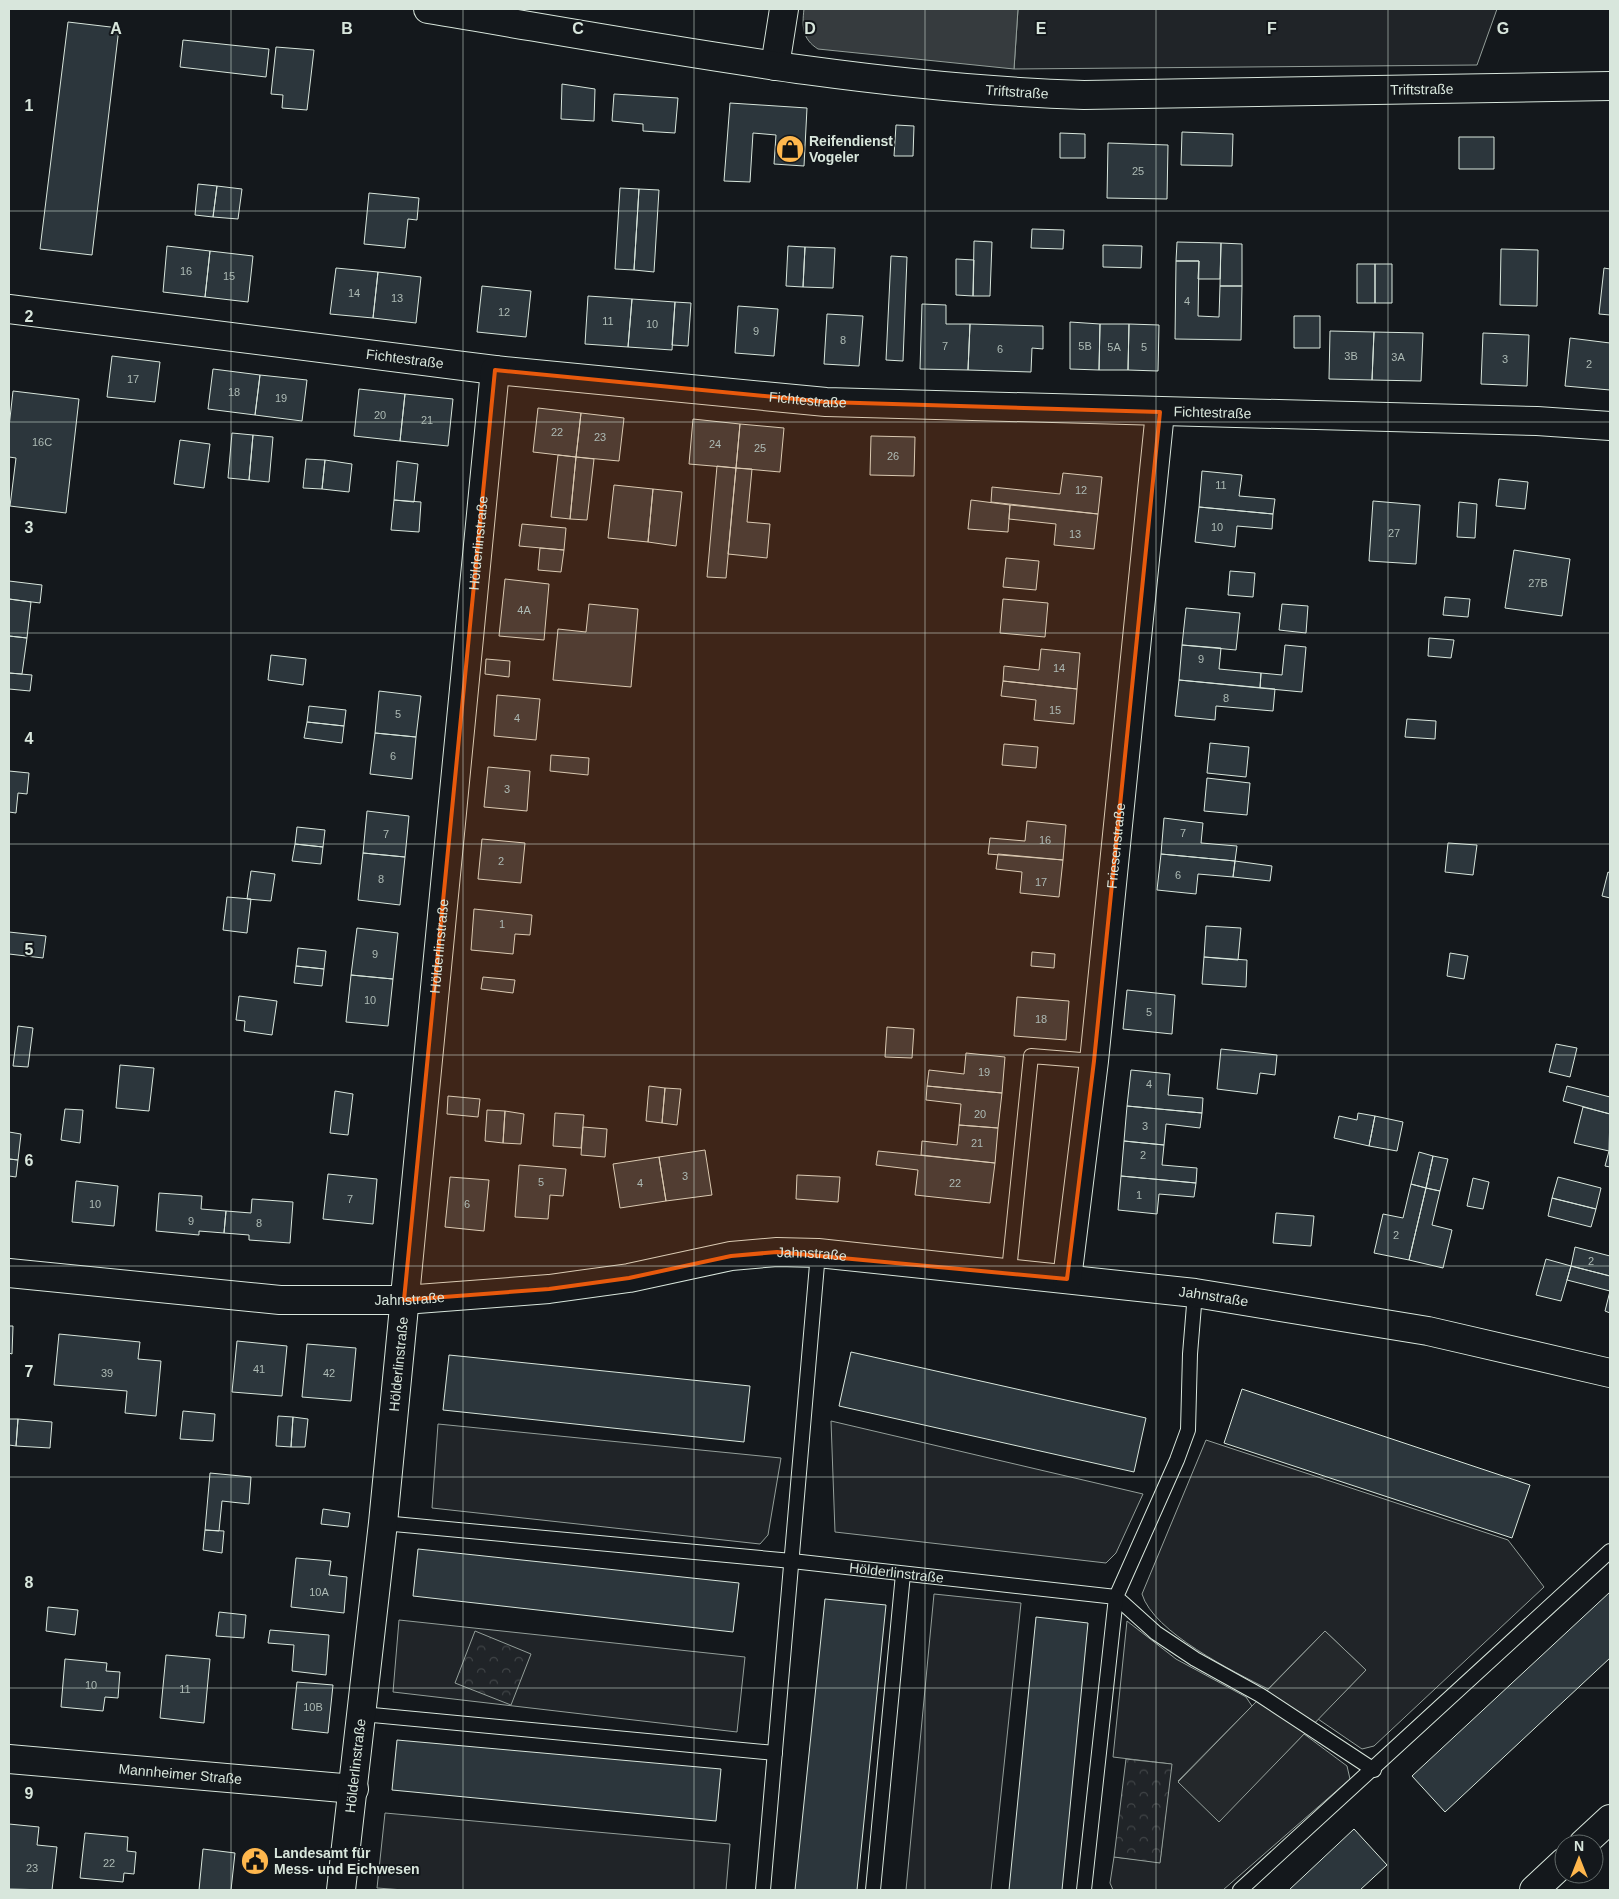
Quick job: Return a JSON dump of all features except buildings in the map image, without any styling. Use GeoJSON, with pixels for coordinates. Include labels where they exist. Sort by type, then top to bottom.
{"type":"FeatureCollection","features":[{"type":"Feature","properties":{"kind":"street","name":"Triftstraße"},"geometry":{"type":"LineString","coordinates":[[428,9],[775,66],[899,82],[1013,92],[1084,95],[1610,86]]}},
{"type":"Feature","properties":{"kind":"street"},"geometry":{"type":"LineString","coordinates":[[775,66],[784,9]]}},
{"type":"Feature","properties":{"kind":"street","name":"Fichtestraße"},"geometry":{"type":"LineString","coordinates":[[9,309],[495,370],[826,402],[1537,421],[1610,426]]}},
{"type":"Feature","properties":{"kind":"street","name":"Hölderlinstraße"},"geometry":{"type":"LineString","coordinates":[[341,1890],[383,1522],[495,370]]}},
{"type":"Feature","properties":{"kind":"street","name":"Friesenstraße"},"geometry":{"type":"LineString","coordinates":[[1067,1279],[1094,1062],[1160,412]]}},
{"type":"Feature","properties":{"kind":"street","name":"Jahnstraße"},"geometry":{"type":"LineString","coordinates":[[9,1273],[280,1300],[404,1300],[550,1289],[629,1278],[731,1256],[777,1252],[818,1253],[1195,1292],[1428,1332],[1610,1374]]}},
{"type":"Feature","properties":{"kind":"street","name":"Mannheimer Straße"},"geometry":{"type":"LineString","coordinates":[[9,1759],[354,1789]]}},
{"type":"Feature","properties":{"kind":"street"},"geometry":{"type":"LineString","coordinates":[[1594,1834],[1610,1819]]}},
{"type":"Feature","properties":{"kind":"street"},"geometry":{"type":"LineString","coordinates":[[1534,1890],[1554,1871]]}},
{"type":"Feature","properties":{"kind":"lane"},"geometry":{"type":"LineString","coordinates":[[1009,1272],[1031,1056],[1094,1062]]}},
{"type":"Feature","properties":{"kind":"lane"},"geometry":{"type":"LineString","coordinates":[[763,1890],[818,1253]]}},
{"type":"Feature","properties":{"kind":"lane"},"geometry":{"type":"LineString","coordinates":[[1084,1890],[1116,1597],[1173,1469],[1188,1430],[1190,1354],[1195,1292]]}},
{"type":"Feature","properties":{"kind":"lane","name":"Hölderlinstraße"},"geometry":{"type":"LineString","coordinates":[[383,1522],[792,1562],[1116,1597]]}},
{"type":"Feature","properties":{"kind":"lane"},"geometry":{"type":"LineString","coordinates":[[1240,1890],[1374,1770],[1610,1551]]}},
{"type":"Feature","properties":{"kind":"lane"},"geometry":{"type":"LineString","coordinates":[[873,1890],[903,1574]]}},
{"type":"Feature","properties":{"kind":"lane"},"geometry":{"type":"LineString","coordinates":[[1116,1597],[1164,1638],[1195,1659],[1260,1695],[1374,1770]]}},
{"type":"Feature","properties":{"kind":"lane"},"geometry":{"type":"LineString","coordinates":[[362,1714],[775,1752]]}},
{"type":"Feature","properties":{"kind":"highlighted area"},"geometry":{"type":"Polygon","coordinates":[[[495,370],[826,402],[1160,412],[1094,1061],[1067,1279],[777,1252],[731,1256],[629,1278],[549,1289],[404,1300],[495,370]]]}},
{"type":"Feature","properties":{"kind":"green space"},"geometry":{"type":"Polygon","coordinates":[[[1018,9],[1497,9],[1477,65],[1014,69],[1018,9]]]}},
{"type":"Feature","properties":{"kind":"green space"},"geometry":{"type":"Polygon","coordinates":[[[831,1421],[1143,1494],[1116,1553],[1106,1563],[835,1532],[831,1421]]]}},
{"type":"Feature","properties":{"kind":"green space"},"geometry":{"type":"Polygon","coordinates":[[[438,1424],[781,1458],[768,1535],[760,1544],[432,1508],[438,1424]]]}},
{"type":"Feature","properties":{"kind":"green space"},"geometry":{"type":"Polygon","coordinates":[[[1206,1440],[1508,1540],[1544,1587],[1374,1746],[1362,1749],[1318,1719],[1366,1670],[1325,1631],[1268,1689],[1196,1649],[1178,1636],[1149,1608],[1142,1594],[1206,1440]]]}},
{"type":"Feature","properties":{"kind":"green space"},"geometry":{"type":"Polygon","coordinates":[[[934,1594],[1021,1603],[991,1890],[906,1890],[934,1594]]]}},
{"type":"Feature","properties":{"kind":"green space"},"geometry":{"type":"Polygon","coordinates":[[[399,1620],[745,1657],[737,1732],[393,1692],[399,1620]]]}},
{"type":"Feature","properties":{"kind":"green space"},"geometry":{"type":"Polygon","coordinates":[[[1127,1621],[1176,1659],[1246,1697],[1252,1706],[1178,1781],[1219,1821],[1304,1734],[1347,1766],[1350,1779],[1223,1890],[1113,1890],[1110,1883],[1114,1857],[1160,1862],[1171,1764],[1113,1757],[1127,1621]]]}},
{"type":"Feature","properties":{"kind":"green space"},"geometry":{"type":"Polygon","coordinates":[[[475,1631],[531,1654],[511,1705],[455,1683],[475,1631]]]}},
{"type":"Feature","properties":{"kind":"green space"},"geometry":{"type":"Polygon","coordinates":[[[1126,1759],[1172,1764],[1160,1863],[1114,1857],[1126,1759]]]}},
{"type":"Feature","properties":{"kind":"green space"},"geometry":{"type":"Polygon","coordinates":[[[385,1813],[730,1844],[726,1890],[404,1890],[377,1888],[385,1813]]]}},
{"type":"Feature","properties":{"kind":"shaded area"},"geometry":{"type":"Polygon","coordinates":[[[804,9],[1018,9],[1014,69],[818,49],[809,41],[804,32],[804,9]]]}},
{"type":"Feature","properties":{"kind":"shaded area"},"geometry":{"type":"Polygon","coordinates":[[[1325,1631],[1366,1670],[1219,1822],[1178,1782],[1325,1631]]]}},
{"type":"Feature","properties":{"kind":"place","name":"Reifendienst Vogeler"},"geometry":{"type":"Point","coordinates":[790,149]}},
{"type":"Feature","properties":{"kind":"place","name":"Landesamt für Mess- und Eichwesen"},"geometry":{"type":"Point","coordinates":[255,1861]}}]}
